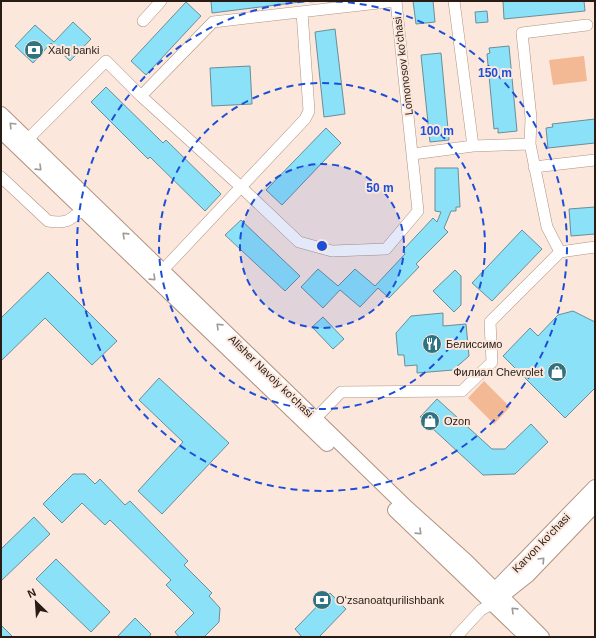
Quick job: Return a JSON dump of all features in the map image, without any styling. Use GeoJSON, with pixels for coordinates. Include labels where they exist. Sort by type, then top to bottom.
{"type":"FeatureCollection","features":[{"type":"Feature","properties":{"kind":"main road","name":"Alisher Navoiy ko'chasi"},"geometry":{"type":"LineString","coordinates":[[1,114],[22,144],[82,210],[491,600],[542,637]]}},
{"type":"Feature","properties":{"kind":"main road","name":"Alisher Navoiy ko'chasi"},"geometry":{"type":"LineString","coordinates":[[1,131],[22,144],[162,271],[315,419],[527,637]]}},
{"type":"Feature","properties":{"kind":"main road","name":"Karvon ko'chasi"},"geometry":{"type":"LineString","coordinates":[[491,600],[595,487]]}},
{"type":"Feature","properties":{"kind":"main road"},"geometry":{"type":"LineString","coordinates":[[491,600],[528,575],[594,510]]}},
{"type":"Feature","properties":{"kind":"street"},"geometry":{"type":"LineString","coordinates":[[143,21],[161,1]]}},
{"type":"Feature","properties":{"kind":"street"},"geometry":{"type":"LineString","coordinates":[[141,96],[213,22],[396,1]]}},
{"type":"Feature","properties":{"kind":"street","name":"Lomonosov ko'chasi"},"geometry":{"type":"LineString","coordinates":[[396,1],[413,154]]}},
{"type":"Feature","properties":{"kind":"street"},"geometry":{"type":"LineString","coordinates":[[454,1],[473,146]]}},
{"type":"Feature","properties":{"kind":"street"},"geometry":{"type":"LineString","coordinates":[[162,271],[306,119],[309,111],[302,12]]}},
{"type":"Feature","properties":{"kind":"street"},"geometry":{"type":"LineString","coordinates":[[560,252],[547,226],[530,144],[531,118],[522,33],[587,25]]}},
{"type":"Feature","properties":{"kind":"street"},"geometry":{"type":"LineString","coordinates":[[22,144],[106,61],[141,96],[299,242],[332,251],[386,249],[418,211],[413,154],[473,146],[530,144]]}},
{"type":"Feature","properties":{"kind":"street"},"geometry":{"type":"LineString","coordinates":[[534,166],[595,160]]}},
{"type":"Feature","properties":{"kind":"street"},"geometry":{"type":"LineString","coordinates":[[2,180],[48,221],[57,223],[69,221],[82,210]]}},
{"type":"Feature","properties":{"kind":"street"},"geometry":{"type":"LineString","coordinates":[[315,419],[341,392],[462,391],[492,362],[490,322],[560,252],[595,247]]}},
{"type":"Feature","properties":{"kind":"street"},"geometry":{"type":"LineString","coordinates":[[456,637],[491,600]]}},
{"type":"Feature","properties":{"kind":"shaded area"},"geometry":{"type":"Polygon","coordinates":[[[584,56],[587,81],[553,85],[549,60],[584,56]]]}},
{"type":"Feature","properties":{"kind":"shaded area"},"geometry":{"type":"Polygon","coordinates":[[[484,381],[510,407],[494,424],[468,398],[484,381]]]}},
{"type":"Feature","properties":{"kind":"building"},"geometry":{"type":"Polygon","coordinates":[[[211,1],[308,1],[212,13],[211,1]]]}},
{"type":"Feature","properties":{"kind":"building"},"geometry":{"type":"Polygon","coordinates":[[[413,1],[433,1],[435,22],[416,24],[413,1]]]}},
{"type":"Feature","properties":{"kind":"building"},"geometry":{"type":"Polygon","coordinates":[[[503,1],[584,1],[585,11],[504,19],[503,1]]]}},
{"type":"Feature","properties":{"kind":"building"},"geometry":{"type":"Polygon","coordinates":[[[186,2],[201,16],[146,75],[131,61],[186,2]]]}},
{"type":"Feature","properties":{"kind":"building"},"geometry":{"type":"Polygon","coordinates":[[[487,11],[488,22],[476,23],[475,12],[487,11]]]}},
{"type":"Feature","properties":{"kind":"building"},"geometry":{"type":"Polygon","coordinates":[[[73,22],[91,39],[70,61],[51,43],[33,63],[15,46],[35,25],[54,42],[73,22]]]}},
{"type":"Feature","properties":{"kind":"building"},"geometry":{"type":"Polygon","coordinates":[[[335,29],[345,114],[324,117],[315,32],[335,29]]]}},
{"type":"Feature","properties":{"kind":"building"},"geometry":{"type":"Polygon","coordinates":[[[509,46],[517,131],[498,133],[498,128],[494,129],[487,54],[490,53],[489,48],[509,46]]]}},
{"type":"Feature","properties":{"kind":"building"},"geometry":{"type":"Polygon","coordinates":[[[441,53],[449,140],[430,142],[421,55],[441,53]]]}},
{"type":"Feature","properties":{"kind":"building"},"geometry":{"type":"Polygon","coordinates":[[[250,66],[252,104],[212,106],[210,68],[250,66]]]}},
{"type":"Feature","properties":{"kind":"building"},"geometry":{"type":"Polygon","coordinates":[[[106,87],[163,143],[166,140],[221,194],[205,211],[150,157],[148,159],[91,102],[106,87]]]}},
{"type":"Feature","properties":{"kind":"building"},"geometry":{"type":"Polygon","coordinates":[[[595,119],[595,143],[548,148],[546,128],[553,127],[552,124],[595,119]]]}},
{"type":"Feature","properties":{"kind":"building"},"geometry":{"type":"Polygon","coordinates":[[[326,128],[341,143],[282,205],[266,190],[326,128]]]}},
{"type":"Feature","properties":{"kind":"building"},"geometry":{"type":"Polygon","coordinates":[[[435,168],[458,168],[460,207],[456,207],[456,211],[451,211],[444,228],[448,232],[416,264],[419,267],[389,298],[378,288],[360,307],[340,290],[323,308],[301,287],[318,269],[338,286],[355,269],[375,286],[405,254],[403,250],[433,218],[437,222],[441,212],[435,211],[435,168]]]}},
{"type":"Feature","properties":{"kind":"building"},"geometry":{"type":"Polygon","coordinates":[[[595,207],[595,234],[571,236],[569,209],[595,207]]]}},
{"type":"Feature","properties":{"kind":"building"},"geometry":{"type":"Polygon","coordinates":[[[241,220],[300,276],[285,291],[225,235],[241,220]]]}},
{"type":"Feature","properties":{"kind":"building"},"geometry":{"type":"Polygon","coordinates":[[[522,230],[542,249],[492,301],[472,283],[522,230]]]}},
{"type":"Feature","properties":{"kind":"building"},"geometry":{"type":"Polygon","coordinates":[[[455,270],[461,276],[461,305],[454,312],[433,291],[455,270]]]}},
{"type":"Feature","properties":{"kind":"building"},"geometry":{"type":"Polygon","coordinates":[[[48,272],[117,341],[92,365],[45,318],[1,361],[1,318],[48,272]]]}},
{"type":"Feature","properties":{"kind":"building","name":"Филиал Chevrolet"},"geometry":{"type":"Polygon","coordinates":[[[573,311],[595,322],[595,388],[565,418],[503,356],[530,328],[538,336],[558,315],[573,311]]]}},
{"type":"Feature","properties":{"kind":"building","name":"Белиссимо"},"geometry":{"type":"Polygon","coordinates":[[[443,313],[443,326],[466,324],[469,356],[453,370],[417,373],[417,365],[405,366],[404,355],[398,355],[396,333],[411,316],[443,313]]]}},
{"type":"Feature","properties":{"kind":"building"},"geometry":{"type":"Polygon","coordinates":[[[323,317],[344,339],[333,349],[312,327],[323,317]]]}},
{"type":"Feature","properties":{"kind":"building"},"geometry":{"type":"Polygon","coordinates":[[[159,378],[229,443],[162,514],[138,491],[183,442],[139,400],[159,378]]]}},
{"type":"Feature","properties":{"kind":"building"},"geometry":{"type":"Polygon","coordinates":[[[437,399],[492,449],[505,449],[531,424],[548,442],[515,474],[483,475],[420,417],[437,399]]]}},
{"type":"Feature","properties":{"kind":"building"},"geometry":{"type":"Polygon","coordinates":[[[73,474],[85,474],[95,484],[100,479],[125,505],[130,501],[188,561],[184,565],[212,593],[209,596],[220,608],[219,622],[204,637],[179,637],[175,632],[194,613],[166,585],[171,580],[110,520],[105,525],[82,503],[62,523],[43,504],[73,474]]]}},
{"type":"Feature","properties":{"kind":"building"},"geometry":{"type":"Polygon","coordinates":[[[34,517],[50,534],[1,581],[1,549],[34,517]]]}},
{"type":"Feature","properties":{"kind":"building"},"geometry":{"type":"Polygon","coordinates":[[[56,559],[110,612],[91,632],[36,579],[56,559]]]}},
{"type":"Feature","properties":{"kind":"building"},"geometry":{"type":"Polygon","coordinates":[[[330,593],[346,609],[319,637],[302,637],[295,629],[330,593]]]}},
{"type":"Feature","properties":{"kind":"building"},"geometry":{"type":"Polygon","coordinates":[[[135,618],[151,634],[149,637],[117,637],[135,618]]]}},
{"type":"Feature","properties":{"kind":"building"},"geometry":{"type":"Polygon","coordinates":[[[1,625],[13,637],[1,637],[1,625]]]}},
{"type":"Feature","properties":{"kind":"place","name":"Xalq banki"},"geometry":{"type":"Point","coordinates":[34,50]}},
{"type":"Feature","properties":{"kind":"place","name":"Белиссимо"},"geometry":{"type":"Point","coordinates":[432,344]}},
{"type":"Feature","properties":{"kind":"place","name":"Филиал Chevrolet"},"geometry":{"type":"Point","coordinates":[557,372]}},
{"type":"Feature","properties":{"kind":"place","name":"Ozon"},"geometry":{"type":"Point","coordinates":[430,421]}},
{"type":"Feature","properties":{"kind":"place","name":"Oʻzsanoatqurilishbank"},"geometry":{"type":"Point","coordinates":[322,600]}}]}
